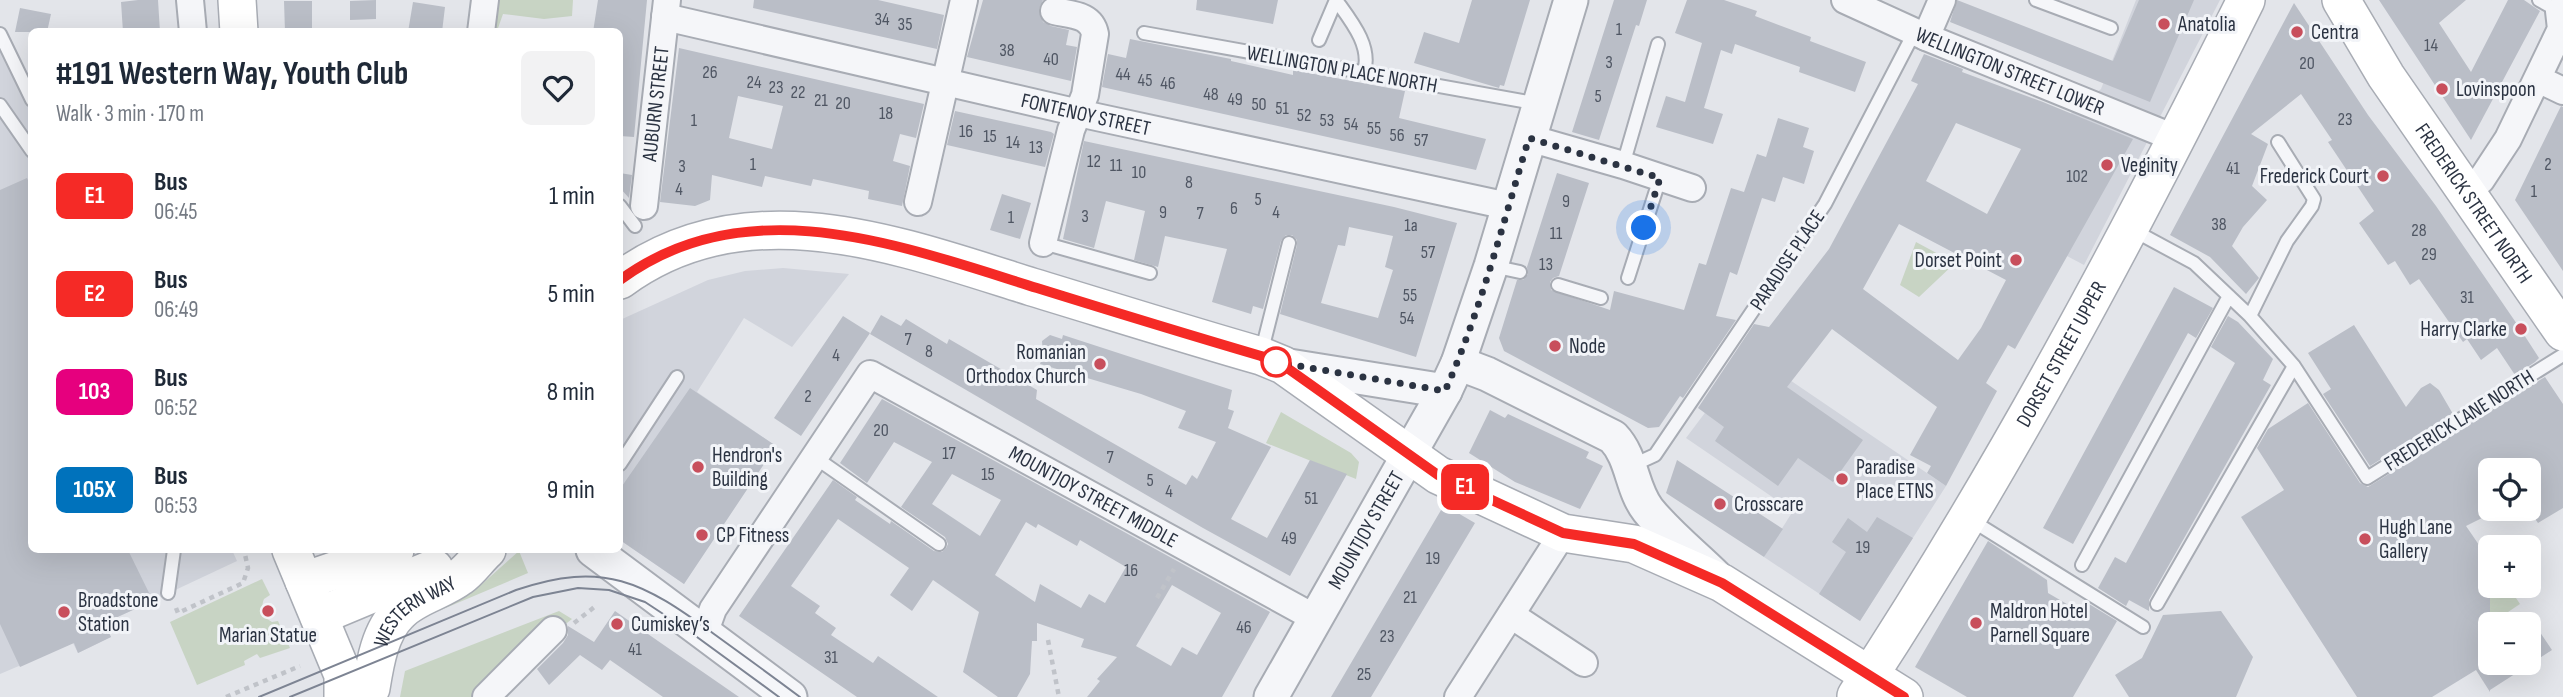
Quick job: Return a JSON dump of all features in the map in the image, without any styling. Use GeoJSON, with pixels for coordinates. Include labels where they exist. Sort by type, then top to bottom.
{"type":"FeatureCollection","features":[{"type":"Feature","properties":{"kind":"main road"},"geometry":{"type":"LineString","coordinates":[[237,0],[239,28]]}},
{"type":"Feature","properties":{"kind":"main road","name":"DORSET STREET UPPER"},"geometry":{"type":"LineString","coordinates":[[1862,687],[2000,463],[2131,228],[2246,0]]}},
{"type":"Feature","properties":{"kind":"main road","name":"FREDERICK STREET NORTH"},"geometry":{"type":"LineString","coordinates":[[2314,0],[2341,33],[2386,76]]}},
{"type":"Feature","properties":{"kind":"main road","name":"FREDERICK STREET NORTH"},"geometry":{"type":"LineString","coordinates":[[2341,0],[2386,76],[2563,332]]}},
{"type":"Feature","properties":{"kind":"main road"},"geometry":{"type":"LineString","coordinates":[[623,278],[652,260],[691,243],[745,231],[802,230],[863,238],[937,258],[1272,360],[1438,475],[1563,533],[1634,544],[1722,583],[1862,687],[1904,697]]}},
{"type":"Feature","properties":{"kind":"main road"},"geometry":{"type":"LineString","coordinates":[[358,689],[319,616],[297,565],[375,553]]}},
{"type":"Feature","properties":{"kind":"main road","name":"WESTERN WAY"},"geometry":{"type":"LineString","coordinates":[[319,616],[469,553]]}},
{"type":"Feature","properties":{"kind":"main road","name":"WESTERN WAY"},"geometry":{"type":"LineString","coordinates":[[358,689],[375,663],[391,623],[401,611],[460,577],[484,553]]}},
{"type":"Feature","properties":{"kind":"street"},"geometry":{"type":"LineString","coordinates":[[190,0],[193,28]]}},
{"type":"Feature","properties":{"kind":"street"},"geometry":{"type":"LineString","coordinates":[[482,28],[485,0]]}},
{"type":"Feature","properties":{"kind":"street"},"geometry":{"type":"LineString","coordinates":[[918,202],[964,0]]}},
{"type":"Feature","properties":{"kind":"street","name":"MOUNTJOY STREET"},"geometry":{"type":"LineString","coordinates":[[1271,697],[1451,377],[1506,269],[1508,206],[1571,0]]}},
{"type":"Feature","properties":{"kind":"street","name":"WELLINGTON STREET LOWER"},"geometry":{"type":"LineString","coordinates":[[1845,0],[2177,139]]}},
{"type":"Feature","properties":{"kind":"street"},"geometry":{"type":"LineString","coordinates":[[1921,34],[1942,0]]}},
{"type":"Feature","properties":{"kind":"street"},"geometry":{"type":"LineString","coordinates":[[2465,192],[2482,180],[2508,139],[2561,29],[2549,6]]}},
{"type":"Feature","properties":{"kind":"street","name":"FONTENOY STREET"},"geometry":{"type":"LineString","coordinates":[[666,8],[947,82],[1508,206]]}},
{"type":"Feature","properties":{"kind":"street","name":"AUBURN STREET"},"geometry":{"type":"LineString","coordinates":[[633,213],[666,8]]}},
{"type":"Feature","properties":{"kind":"street"},"geometry":{"type":"LineString","coordinates":[[1043,243],[1077,112],[1085,95],[1095,34],[1093,24],[1087,19],[1054,11]]}},
{"type":"Feature","properties":{"kind":"street"},"geometry":{"type":"LineString","coordinates":[[2538,79],[2563,91]]}},
{"type":"Feature","properties":{"kind":"street"},"geometry":{"type":"LineString","coordinates":[[1529,138],[1692,188]]}},
{"type":"Feature","properties":{"kind":"street"},"geometry":{"type":"LineString","coordinates":[[1272,360],[1451,377],[1487,374],[1613,437],[1622,446],[1637,490],[1648,510],[1722,583]]}},
{"type":"Feature","properties":{"kind":"street","name":"MOUNTJOY STREET MIDDLE"},"geometry":{"type":"LineString","coordinates":[[813,456],[870,374],[1315,618]]}},
{"type":"Feature","properties":{"kind":"street"},"geometry":{"type":"LineString","coordinates":[[704,634],[713,609],[813,456]]}},
{"type":"Feature","properties":{"kind":"street"},"geometry":{"type":"LineString","coordinates":[[1458,697],[1563,533]]}},
{"type":"Feature","properties":{"kind":"street"},"geometry":{"type":"LineString","coordinates":[[597,553],[790,697]]}},
{"type":"Feature","properties":{"kind":"street"},"geometry":{"type":"LineString","coordinates":[[1511,615],[1584,663]]}},
{"type":"Feature","properties":{"kind":"street"},"geometry":{"type":"LineString","coordinates":[[486,697],[553,630]]}},
{"type":"Feature","properties":{"kind":"lane"},"geometry":{"type":"LineString","coordinates":[[1319,40],[1336,0]]}},
{"type":"Feature","properties":{"kind":"lane"},"geometry":{"type":"LineString","coordinates":[[1336,0],[1357,29],[1367,62],[1364,72]]}},
{"type":"Feature","properties":{"kind":"lane"},"geometry":{"type":"LineString","coordinates":[[2036,0],[2111,28]]}},
{"type":"Feature","properties":{"kind":"lane","name":"WELLINGTON PLACE NORTH"},"geometry":{"type":"LineString","coordinates":[[1144,33],[1539,104]]}},
{"type":"Feature","properties":{"kind":"lane"},"geometry":{"type":"LineString","coordinates":[[0,34],[28,92]]}},
{"type":"Feature","properties":{"kind":"lane","name":"PARADISE PLACE"},"geometry":{"type":"LineString","coordinates":[[1630,466],[1656,455],[1825,204],[1921,34]]}},
{"type":"Feature","properties":{"kind":"lane"},"geometry":{"type":"LineString","coordinates":[[1623,165],[1658,44]]}},
{"type":"Feature","properties":{"kind":"lane"},"geometry":{"type":"LineString","coordinates":[[0,105],[28,145]]}},
{"type":"Feature","properties":{"kind":"lane"},"geometry":{"type":"LineString","coordinates":[[2250,316],[2287,241],[2312,206],[2314,199],[2278,142]]}},
{"type":"Feature","properties":{"kind":"lane"},"geometry":{"type":"LineString","coordinates":[[1628,278],[1660,178]]}},
{"type":"Feature","properties":{"kind":"lane","name":"FREDERICK LANE NORTH"},"geometry":{"type":"LineString","coordinates":[[2131,228],[2194,263],[2250,316],[2294,366],[2367,478],[2563,355]]}},
{"type":"Feature","properties":{"kind":"lane"},"geometry":{"type":"LineString","coordinates":[[1043,243],[1150,273]]}},
{"type":"Feature","properties":{"kind":"lane"},"geometry":{"type":"LineString","coordinates":[[1272,360],[1289,243]]}},
{"type":"Feature","properties":{"kind":"lane"},"geometry":{"type":"LineString","coordinates":[[1558,285],[1601,298]]}},
{"type":"Feature","properties":{"kind":"lane"},"geometry":{"type":"LineString","coordinates":[[2082,565],[2229,296]]}},
{"type":"Feature","properties":{"kind":"lane"},"geometry":{"type":"LineString","coordinates":[[2157,604],[2294,366]]}},
{"type":"Feature","properties":{"kind":"lane"},"geometry":{"type":"LineString","coordinates":[[623,459],[677,377]]}},
{"type":"Feature","properties":{"kind":"lane"},"geometry":{"type":"LineString","coordinates":[[813,456],[939,544]]}},
{"type":"Feature","properties":{"kind":"lane"},"geometry":{"type":"LineString","coordinates":[[1967,518],[2143,627]]}},
{"type":"Feature","properties":{"kind":"lane"},"geometry":{"type":"LineString","coordinates":[[168,593],[174,553]]}},
{"type":"Feature","properties":{"kind":"path"},"geometry":{"type":"LineString","coordinates":[[1157,598],[1186,547]]}},
{"type":"Feature","properties":{"kind":"path"},"geometry":{"type":"LineString","coordinates":[[178,613],[243,583],[248,568],[245,553]]}},
{"type":"Feature","properties":{"kind":"path"},"geometry":{"type":"LineString","coordinates":[[1048,640],[1059,697]]}},
{"type":"Feature","properties":{"kind":"path"},"geometry":{"type":"LineString","coordinates":[[226,697],[300,666]]}},
{"type":"Feature","properties":{"kind":"shaded area"},"geometry":{"type":"Polygon","coordinates":[[[2136,0],[2220,0],[2084,265],[2014,228],[2071,113],[2101,89],[2136,0]]]}},
{"type":"Feature","properties":{"kind":"shaded area"},"geometry":{"type":"Polygon","coordinates":[[[0,41],[28,98],[28,553],[233,553],[237,561],[105,623],[111,637],[78,653],[73,643],[0,674],[0,41]]]}},
{"type":"Feature","properties":{"kind":"shaded area"},"geometry":{"type":"Polygon","coordinates":[[[783,268],[849,274],[792,347],[744,318],[697,392],[776,446],[684,584],[623,542],[623,319],[708,280],[745,271],[783,268]]]}},
{"type":"Feature","properties":{"kind":"shaded area","name":"Paradise Place ETNS"},"geometry":{"type":"Polygon","coordinates":[[[1750,353],[1946,486],[1860,621],[1764,557],[1793,511],[1686,438],[1750,353]]]}},
{"type":"Feature","properties":{"kind":"green space"},"geometry":{"type":"Polygon","coordinates":[[[490,0],[573,0],[572,16],[544,19],[503,14],[498,28],[487,28],[490,0]]]}},
{"type":"Feature","properties":{"kind":"green space"},"geometry":{"type":"Polygon","coordinates":[[[1916,242],[1955,263],[1919,297],[1900,285],[1916,242]]]}},
{"type":"Feature","properties":{"kind":"green space"},"geometry":{"type":"Polygon","coordinates":[[[1281,412],[1351,453],[1359,462],[1356,479],[1266,443],[1281,412]]]}},
{"type":"Feature","properties":{"kind":"green space"},"geometry":{"type":"Polygon","coordinates":[[[520,553],[528,573],[429,615],[427,608],[481,585],[520,553]]]}},
{"type":"Feature","properties":{"kind":"green space"},"geometry":{"type":"Polygon","coordinates":[[[262,579],[270,595],[264,599],[264,612],[272,622],[278,621],[290,648],[260,658],[257,654],[244,661],[245,665],[197,685],[170,622],[262,579]]]}},
{"type":"Feature","properties":{"kind":"green space"},"geometry":{"type":"Polygon","coordinates":[[[2478,593],[2478,598],[2516,598],[2520,604],[2508,612],[2478,614],[2464,602],[2478,593]]]}},
{"type":"Feature","properties":{"kind":"green space"},"geometry":{"type":"Polygon","coordinates":[[[559,611],[572,619],[558,630],[547,625],[471,697],[400,697],[405,671],[559,611]]]}},
{"type":"Feature","properties":{"kind":"building"},"geometry":{"type":"Polygon","coordinates":[[[158,0],[160,28],[123,28],[121,2],[158,0]]]}},
{"type":"Feature","properties":{"kind":"building"},"geometry":{"type":"Polygon","coordinates":[[[376,0],[376,19],[350,20],[350,1],[376,0]]]}},
{"type":"Feature","properties":{"kind":"building"},"geometry":{"type":"Polygon","coordinates":[[[598,0],[647,0],[634,137],[623,136],[623,28],[594,28],[598,0]]]}},
{"type":"Feature","properties":{"kind":"building"},"geometry":{"type":"Polygon","coordinates":[[[754,0],[878,0],[944,15],[937,49],[753,8],[754,0]]]}},
{"type":"Feature","properties":{"kind":"building"},"geometry":{"type":"Polygon","coordinates":[[[983,0],[1043,0],[1039,9],[1043,22],[1069,30],[1066,45],[1077,47],[1071,81],[967,57],[983,0]]]}},
{"type":"Feature","properties":{"kind":"building"},"geometry":{"type":"Polygon","coordinates":[[[1197,0],[1278,0],[1273,24],[1196,10],[1197,0]]]}},
{"type":"Feature","properties":{"kind":"building"},"geometry":{"type":"Polygon","coordinates":[[[1472,0],[1530,0],[1504,86],[1500,85],[1499,88],[1414,63],[1424,32],[1459,43],[1472,0]]]}},
{"type":"Feature","properties":{"kind":"building"},"geometry":{"type":"Polygon","coordinates":[[[1614,0],[1647,0],[1639,26],[1636,25],[1599,140],[1572,132],[1614,0]]]}},
{"type":"Feature","properties":{"kind":"building"},"geometry":{"type":"Polygon","coordinates":[[[1687,0],[1724,0],[1757,11],[1755,16],[1866,62],[1855,92],[1799,72],[1800,67],[1735,44],[1732,54],[1721,50],[1704,108],[1723,114],[1713,144],[1656,127],[1666,96],[1685,102],[1702,43],[1675,33],[1687,0]]]}},
{"type":"Feature","properties":{"kind":"building"},"geometry":{"type":"Polygon","coordinates":[[[1957,0],[2113,61],[2139,0],[2194,0],[2150,102],[1950,22],[1957,0]]]}},
{"type":"Feature","properties":{"kind":"building"},"geometry":{"type":"Polygon","coordinates":[[[2379,0],[2466,0],[2439,23],[2471,72],[2508,0],[2524,0],[2540,11],[2471,140],[2379,0]]]}},
{"type":"Feature","properties":{"kind":"building"},"geometry":{"type":"Polygon","coordinates":[[[284,1],[312,1],[312,28],[285,28],[284,1]]]}},
{"type":"Feature","properties":{"kind":"building"},"geometry":{"type":"Polygon","coordinates":[[[413,2],[445,7],[442,28],[409,28],[413,2]]]}},
{"type":"Feature","properties":{"kind":"building"},"geometry":{"type":"Polygon","coordinates":[[[2294,3],[2368,115],[2436,206],[2539,358],[2515,375],[2497,348],[2481,360],[2467,339],[2463,342],[2419,279],[2410,285],[2395,261],[2388,265],[2359,223],[2374,211],[2328,142],[2332,140],[2301,94],[2251,134],[2268,144],[2252,186],[2267,200],[2243,227],[2232,246],[2259,278],[2246,294],[2210,257],[2170,235],[2294,3]]]}},
{"type":"Feature","properties":{"kind":"building"},"geometry":{"type":"Polygon","coordinates":[[[20,8],[51,14],[48,28],[28,28],[28,32],[15,32],[20,8]]]}},
{"type":"Feature","properties":{"kind":"building"},"geometry":{"type":"Polygon","coordinates":[[[1130,39],[1231,59],[1293,75],[1293,70],[1405,91],[1399,118],[1486,139],[1476,170],[1102,87],[1108,54],[1126,58],[1130,39]]]}},
{"type":"Feature","properties":{"kind":"building"},"geometry":{"type":"Polygon","coordinates":[[[679,48],[924,104],[916,138],[900,134],[893,161],[910,166],[902,206],[868,199],[869,191],[813,179],[811,186],[765,176],[762,187],[712,175],[710,200],[695,206],[660,202],[679,48]],[[738,96],[729,138],[772,149],[783,106],[738,96]]]}},
{"type":"Feature","properties":{"kind":"building","name":"Dorset Point"},"geometry":{"type":"Polygon","coordinates":[[[1924,54],[1963,69],[1962,72],[2133,139],[2015,349],[2008,345],[1986,383],[1997,391],[1946,486],[1927,473],[1931,466],[1910,455],[1937,407],[1832,329],[1787,387],[1863,440],[1833,482],[1798,458],[1778,486],[1715,441],[1724,427],[1698,408],[1754,324],[1769,327],[1829,249],[1918,84],[1911,81],[1924,54]],[[1956,123],[1926,181],[1987,214],[2021,149],[1956,123]],[[1899,224],[1863,289],[1958,360],[1981,328],[2006,280],[1899,224]]]}},
{"type":"Feature","properties":{"kind":"building"},"geometry":{"type":"Polygon","coordinates":[[[2561,106],[2563,107],[2563,271],[2515,200],[2561,106]]]}},
{"type":"Feature","properties":{"kind":"building"},"geometry":{"type":"Polygon","coordinates":[[[955,111],[1051,132],[1054,134],[1045,167],[947,145],[955,111]]]}},
{"type":"Feature","properties":{"kind":"building"},"geometry":{"type":"Polygon","coordinates":[[[1778,118],[1809,128],[1803,147],[1814,151],[1804,184],[1783,177],[1775,202],[1762,198],[1737,275],[1730,272],[1716,316],[1736,320],[1683,398],[1680,396],[1659,427],[1648,428],[1504,351],[1499,338],[1517,280],[1523,280],[1528,274],[1527,267],[1557,173],[1589,183],[1559,276],[1550,282],[1551,290],[1610,310],[1614,291],[1684,310],[1699,263],[1706,265],[1731,188],[1744,192],[1757,154],[1766,157],[1778,118]]]}},
{"type":"Feature","properties":{"kind":"building"},"geometry":{"type":"Polygon","coordinates":[[[1084,141],[1457,223],[1416,357],[1280,314],[1297,245],[1297,240],[1292,235],[1286,235],[1281,241],[1263,309],[1253,306],[1251,314],[1212,302],[1227,249],[1165,236],[1158,267],[1134,260],[1145,211],[1106,201],[1094,248],[1063,239],[1084,141]],[[1349,227],[1345,246],[1338,245],[1321,303],[1378,318],[1393,270],[1385,267],[1393,236],[1349,227]]]}},
{"type":"Feature","properties":{"kind":"building"},"geometry":{"type":"Polygon","coordinates":[[[623,174],[632,175],[629,198],[623,191],[623,174]]]}},
{"type":"Feature","properties":{"kind":"building"},"geometry":{"type":"Polygon","coordinates":[[[27,178],[28,180],[28,553],[129,553],[153,601],[104,623],[111,637],[78,653],[74,643],[20,667],[0,624],[0,190],[27,178]]]}},
{"type":"Feature","properties":{"kind":"building"},"geometry":{"type":"Polygon","coordinates":[[[1002,194],[1031,203],[1020,239],[990,230],[1002,194]]]}},
{"type":"Feature","properties":{"kind":"building"},"geometry":{"type":"Polygon","coordinates":[[[2174,287],[2213,308],[2196,338],[2188,333],[2073,544],[2043,528],[2174,287]]]}},
{"type":"Feature","properties":{"kind":"building"},"geometry":{"type":"Polygon","coordinates":[[[881,315],[901,326],[906,319],[947,344],[949,339],[1037,390],[1036,399],[1186,485],[1192,475],[1197,479],[1216,442],[1178,428],[1186,411],[1141,394],[1040,364],[1043,356],[1042,341],[1050,335],[1062,339],[1063,335],[1232,390],[1228,409],[1234,411],[1228,428],[1271,447],[1231,519],[1267,538],[1310,460],[1347,474],[1290,576],[870,334],[881,315]]]}},
{"type":"Feature","properties":{"kind":"building"},"geometry":{"type":"Polygon","coordinates":[[[843,316],[870,333],[801,436],[774,418],[843,316]]]}},
{"type":"Feature","properties":{"kind":"building"},"geometry":{"type":"Polygon","coordinates":[[[2228,316],[2238,322],[2273,359],[2263,380],[2271,385],[2149,600],[2149,611],[2129,600],[2126,606],[2098,588],[2115,557],[2126,563],[2235,363],[2211,347],[2228,316]]]}},
{"type":"Feature","properties":{"kind":"building"},"geometry":{"type":"Polygon","coordinates":[[[2354,325],[2406,407],[2421,388],[2430,383],[2439,390],[2453,414],[2370,466],[2323,394],[2331,389],[2308,353],[2354,325]]]}},
{"type":"Feature","properties":{"kind":"building","name":"Hugh Lane Gallery"},"geometry":{"type":"Polygon","coordinates":[[[2545,377],[2563,404],[2563,508],[2538,523],[2537,521],[2541,521],[2541,458],[2478,458],[2478,520],[2466,526],[2478,544],[2478,598],[2490,598],[2490,612],[2478,612],[2478,673],[2476,670],[2432,697],[2357,697],[2241,517],[2284,490],[2257,448],[2268,429],[2308,403],[2360,483],[2368,487],[2545,377]]]}},
{"type":"Feature","properties":{"kind":"building","name":"Hendron's Building"},"geometry":{"type":"Polygon","coordinates":[[[690,388],[776,446],[684,584],[623,542],[623,485],[690,388]]]}},
{"type":"Feature","properties":{"kind":"building"},"geometry":{"type":"Polygon","coordinates":[[[882,399],[1270,612],[1222,697],[1087,697],[1100,681],[1097,679],[1117,657],[1081,647],[1084,639],[1037,623],[1037,641],[1032,641],[1030,674],[1017,697],[998,697],[963,672],[979,612],[933,580],[912,611],[890,595],[909,568],[838,519],[791,586],[820,606],[815,613],[836,628],[831,635],[873,663],[878,656],[938,697],[857,697],[739,616],[833,480],[857,497],[855,500],[934,551],[942,552],[946,548],[948,544],[945,537],[901,507],[932,462],[894,442],[867,483],[840,463],[882,399]],[[952,474],[932,504],[980,536],[1001,500],[952,474]],[[1026,522],[995,575],[1035,602],[1040,584],[1081,608],[1089,594],[1105,603],[1126,567],[1080,540],[1077,546],[1038,524],[1036,528],[1026,522]],[[1172,585],[1136,646],[1171,666],[1182,647],[1197,655],[1221,613],[1172,585]]]}},
{"type":"Feature","properties":{"kind":"building"},"geometry":{"type":"Polygon","coordinates":[[[1490,410],[1505,418],[1508,414],[1589,452],[1586,458],[1603,466],[1580,509],[1515,482],[1469,453],[1490,410]]]}},
{"type":"Feature","properties":{"kind":"building","name":"Crosscare"},"geometry":{"type":"Polygon","coordinates":[[[1677,460],[1783,529],[1764,557],[1666,493],[1677,460]]]}},
{"type":"Feature","properties":{"kind":"building"},"geometry":{"type":"Polygon","coordinates":[[[1444,505],[1475,523],[1371,697],[1331,697],[1444,505]]]}},
{"type":"Feature","properties":{"kind":"building"},"geometry":{"type":"Polygon","coordinates":[[[1877,517],[1913,538],[1860,621],[1819,594],[1846,552],[1832,542],[1848,518],[1867,532],[1877,517]]]}},
{"type":"Feature","properties":{"kind":"building","name":"Maldron Hotel Parnell Square"},"geometry":{"type":"Polygon","coordinates":[[[1988,541],[2047,580],[2048,593],[2084,614],[2089,604],[2117,621],[2073,697],[1967,697],[1915,667],[1988,541]]]}},
{"type":"Feature","properties":{"kind":"building"},"geometry":{"type":"Polygon","coordinates":[[[615,611],[739,697],[663,697],[610,660],[602,670],[580,655],[549,685],[537,669],[563,643],[568,635],[568,626],[594,642],[615,611]]]}},
{"type":"Feature","properties":{"kind":"building"},"geometry":{"type":"Polygon","coordinates":[[[2221,611],[2253,657],[2236,697],[2129,697],[2115,675],[2142,658],[2163,615],[2221,611]]]}},
{"type":"Feature","properties":{"kind":"building","name":"Hugh Lane Gallery"},"geometry":{"type":"Polygon","coordinates":[[[2541,634],[2552,650],[2541,657],[2541,634]]]}},
{"type":"Feature","properties":{"kind":"building","name":"Hugh Lane Gallery"},"geometry":{"type":"Polygon","coordinates":[[[2479,675],[2513,675],[2490,690],[2479,675]]]}},
{"type":"Feature","properties":{"kind":"tram line"},"geometry":{"type":"LineString","coordinates":[[259,697],[516,590],[574,577],[599,577],[643,589],[689,616],[800,697]]}},
{"type":"Feature","properties":{"kind":"tram line"},"geometry":{"type":"LineString","coordinates":[[290,697],[533,597],[578,588],[609,590],[645,602],[779,697]]}},
{"type":"Feature","properties":{"kind":"bus line","name":"E1"},"geometry":{"type":"LineString","coordinates":[[623,278],[652,260],[691,243],[745,231],[802,230],[863,238],[937,258],[1261,356],[1283,365],[1438,475],[1563,533],[1634,544],[1722,583],[1904,697]]}},
{"type":"Feature","properties":{"kind":"place","name":"Anatolia"},"geometry":{"type":"Point","coordinates":[2164,24]}},
{"type":"Feature","properties":{"kind":"place","name":"Centra"},"geometry":{"type":"Point","coordinates":[2297,32]}},
{"type":"Feature","properties":{"kind":"place","name":"Lovinspoon"},"geometry":{"type":"Point","coordinates":[2442,89]}},
{"type":"Feature","properties":{"kind":"place","name":"Veginity"},"geometry":{"type":"Point","coordinates":[2107,165]}},
{"type":"Feature","properties":{"kind":"place","name":"Frederick Court"},"geometry":{"type":"Point","coordinates":[2383,176]}},
{"type":"Feature","properties":{"kind":"place","name":"Dorset Point"},"geometry":{"type":"Point","coordinates":[2016,260]}},
{"type":"Feature","properties":{"kind":"place","name":"Harry Clarke"},"geometry":{"type":"Point","coordinates":[2521,329]}},
{"type":"Feature","properties":{"kind":"place","name":"Node"},"geometry":{"type":"Point","coordinates":[1555,346]}},
{"type":"Feature","properties":{"kind":"place","name":"Romanian Orthodox Church"},"geometry":{"type":"Point","coordinates":[1100,364]}},
{"type":"Feature","properties":{"kind":"place","name":"Hendron's Building"},"geometry":{"type":"Point","coordinates":[698,467]}},
{"type":"Feature","properties":{"kind":"place","name":"Paradise Place ETNS"},"geometry":{"type":"Point","coordinates":[1842,479]}},
{"type":"Feature","properties":{"kind":"place","name":"Crosscare"},"geometry":{"type":"Point","coordinates":[1720,504]}},
{"type":"Feature","properties":{"kind":"place","name":"CP Fitness"},"geometry":{"type":"Point","coordinates":[702,535]}},
{"type":"Feature","properties":{"kind":"place","name":"Hugh Lane Gallery"},"geometry":{"type":"Point","coordinates":[2365,539]}},
{"type":"Feature","properties":{"kind":"place","name":"Marian Statue"},"geometry":{"type":"Point","coordinates":[268,611]}},
{"type":"Feature","properties":{"kind":"place","name":"Broadstone Station"},"geometry":{"type":"Point","coordinates":[64,612]}},
{"type":"Feature","properties":{"kind":"place","name":"Maldron Hotel Parnell Square"},"geometry":{"type":"Point","coordinates":[1976,623]}},
{"type":"Feature","properties":{"kind":"place","name":"Cumiskey’s"},"geometry":{"type":"Point","coordinates":[617,624]}},
{"type":"Feature","properties":{"kind":"route"},"geometry":{"type":"LineString","coordinates":[[1276,362],[1445,391],[1458,363],[1491,266],[1529,138],[1660,178],[1644,228]]}}]}
